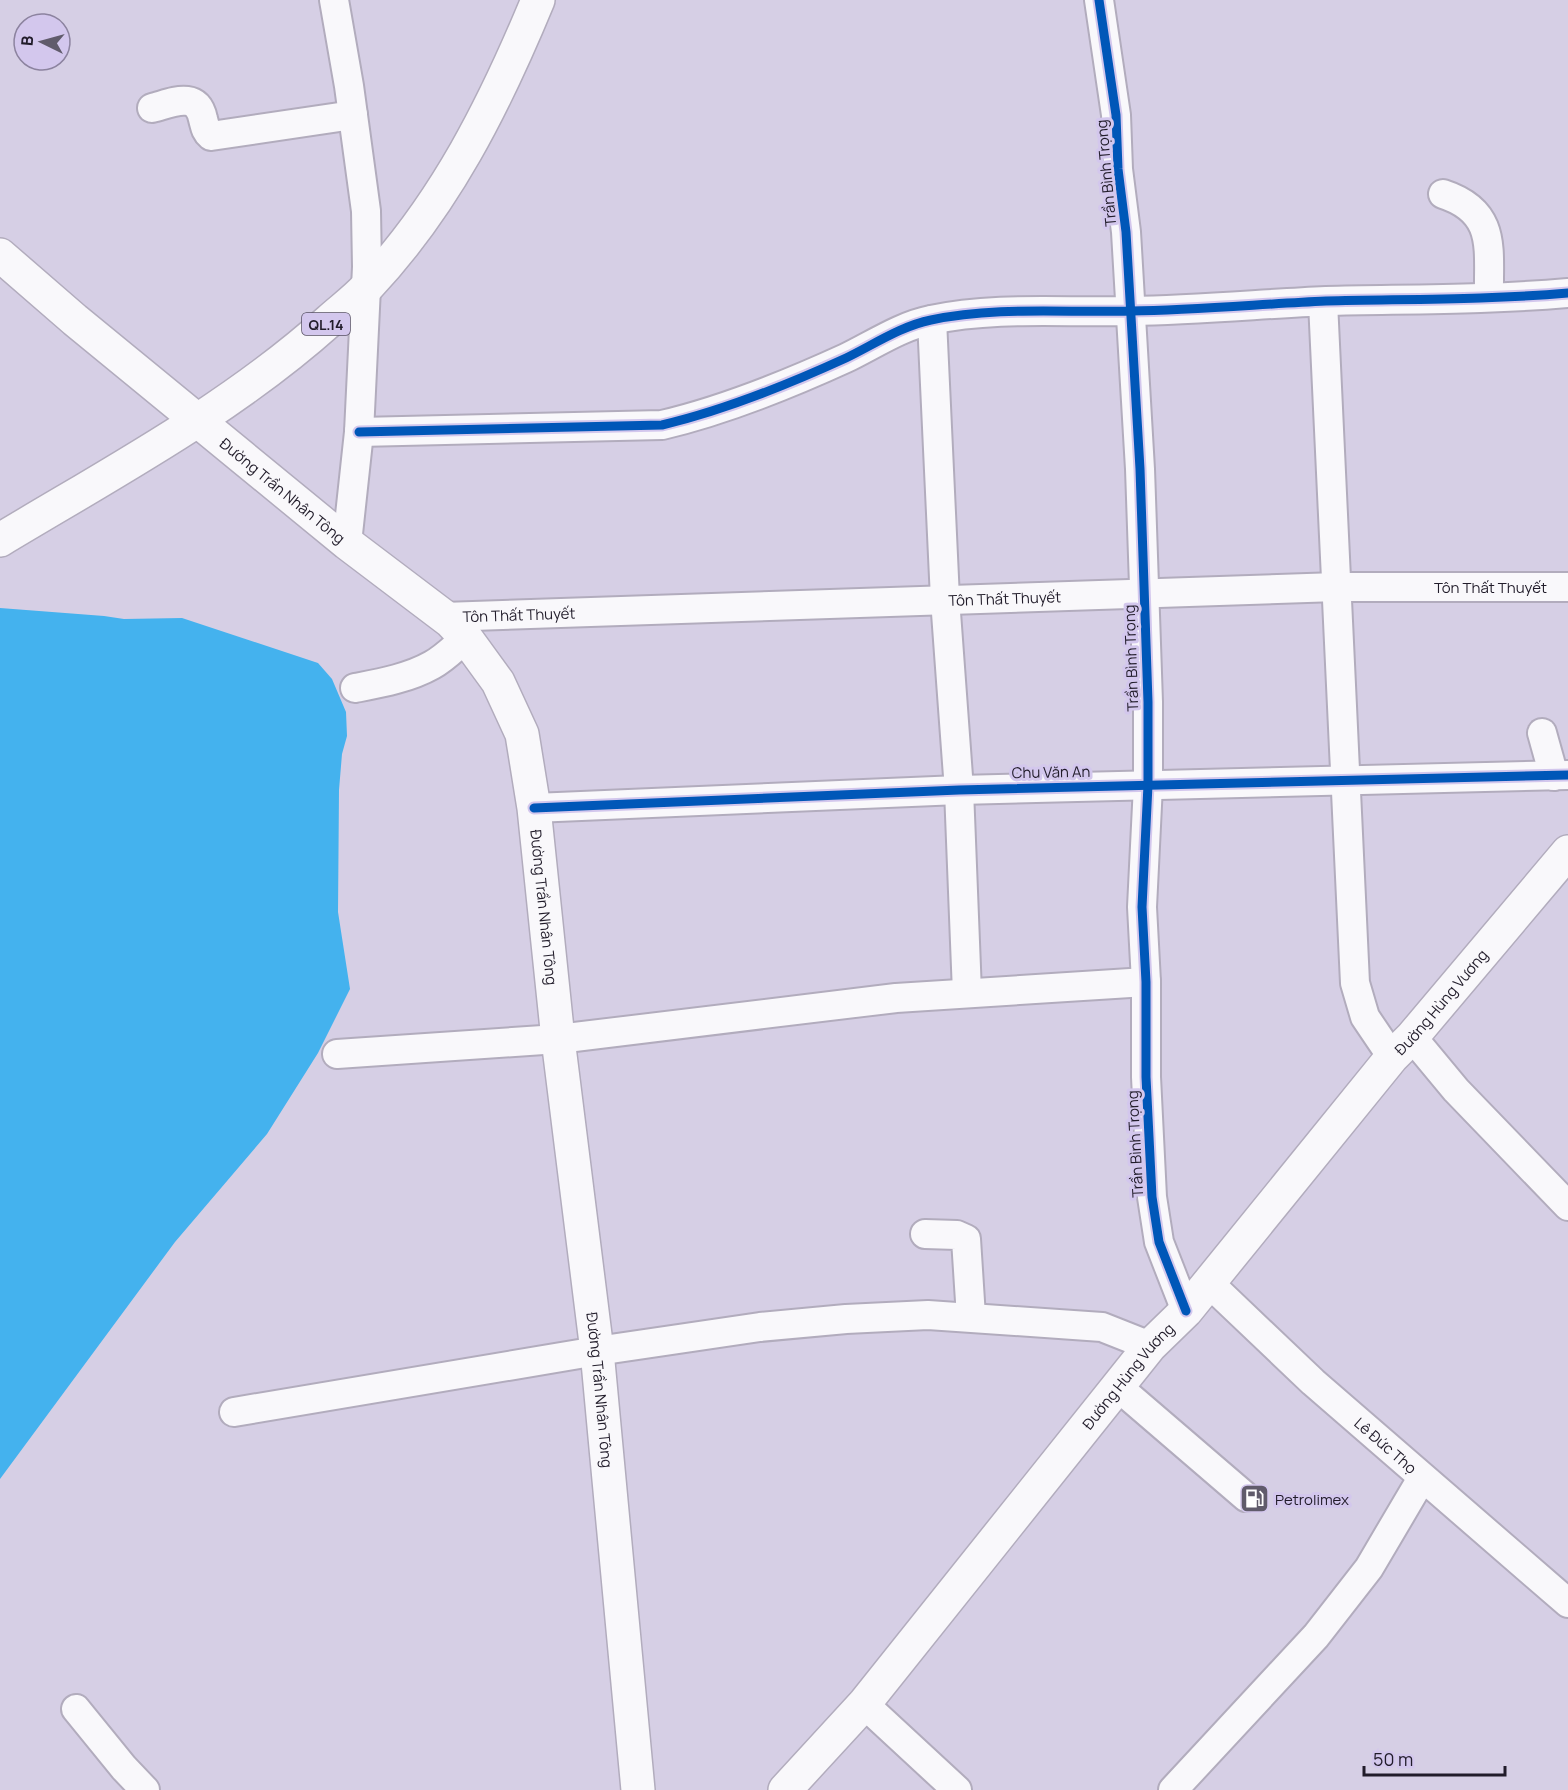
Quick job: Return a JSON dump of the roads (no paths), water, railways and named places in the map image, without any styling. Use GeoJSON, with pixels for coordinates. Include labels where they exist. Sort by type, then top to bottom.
{"type":"FeatureCollection","features":[{"type":"Feature","properties":{"kind":"main road","name":"QL.14"},"geometry":{"type":"LineString","coordinates":[[0,540],[197,420],[294,353],[366,288],[430,208],[457,169],[518,49],[538,0]]}},
{"type":"Feature","properties":{"kind":"main road","name":"Đường Trần Nhân Tông"},"geometry":{"type":"LineString","coordinates":[[0,255],[75,320],[346,543],[455,627],[498,682],[522,734],[534,808],[558,1039],[597,1351],[638,1790]]}},
{"type":"Feature","properties":{"kind":"main road","name":"Đường Hùng Vương"},"geometry":{"type":"LineString","coordinates":[[785,1790],[864,1704],[1150,1346],[1186,1311],[1402,1047],[1568,852]]}},
{"type":"Feature","properties":{"kind":"street"},"geometry":{"type":"LineString","coordinates":[[334,0],[366,212],[366,288],[359,432],[346,543]]}},
{"type":"Feature","properties":{"kind":"street","name":"Trần Bình Trọng"},"geometry":{"type":"LineString","coordinates":[[1099,0],[1116,115],[1118,169],[1132,311],[1148,702],[1148,785],[1142,907],[1146,982],[1146,1077],[1152,1197],[1159,1242],[1186,1311]]}},
{"type":"Feature","properties":{"kind":"street"},"geometry":{"type":"LineString","coordinates":[[152,108],[181,100],[194,102],[200,107],[205,129],[211,136],[353,115]]}},
{"type":"Feature","properties":{"kind":"street"},"geometry":{"type":"LineString","coordinates":[[1443,194],[1459,199],[1475,211],[1484,224],[1489,241],[1489,297]]}},
{"type":"Feature","properties":{"kind":"street"},"geometry":{"type":"LineString","coordinates":[[359,432],[662,425],[692,418],[762,394],[920,323],[932,320],[993,313],[1132,311],[1323,302],[1524,297],[1568,293]]}},
{"type":"Feature","properties":{"kind":"street"},"geometry":{"type":"LineString","coordinates":[[1323,302],[1355,983],[1365,1017],[1456,1089],[1568,1206]]}},
{"type":"Feature","properties":{"kind":"street"},"geometry":{"type":"LineString","coordinates":[[932,320],[967,993]]}},
{"type":"Feature","properties":{"kind":"street","name":"Tôn Thất Thuyết"},"geometry":{"type":"LineString","coordinates":[[455,627],[945,599],[1337,587],[1568,587]]}},
{"type":"Feature","properties":{"kind":"street"},"geometry":{"type":"LineString","coordinates":[[355,688],[420,671],[440,660],[455,627]]}},
{"type":"Feature","properties":{"kind":"street"},"geometry":{"type":"LineString","coordinates":[[1542,733],[1561,775]]}},
{"type":"Feature","properties":{"kind":"street","name":"Chu Văn An"},"geometry":{"type":"LineString","coordinates":[[534,808],[958,790],[1561,775]]}},
{"type":"Feature","properties":{"kind":"street"},"geometry":{"type":"LineString","coordinates":[[336,1054],[558,1039],[845,1003],[1146,982]]}},
{"type":"Feature","properties":{"kind":"street"},"geometry":{"type":"LineString","coordinates":[[925,1234],[957,1235],[966,1239],[971,1317]]}},
{"type":"Feature","properties":{"kind":"street","name":"Lê Đức Thọ"},"geometry":{"type":"LineString","coordinates":[[1209,1283],[1313,1382],[1568,1602]]}},
{"type":"Feature","properties":{"kind":"street"},"geometry":{"type":"LineString","coordinates":[[234,1412],[597,1351],[760,1327],[825,1321],[928,1316],[1102,1327],[1150,1346]]}},
{"type":"Feature","properties":{"kind":"street"},"geometry":{"type":"LineString","coordinates":[[1118,1387],[1246,1497]]}},
{"type":"Feature","properties":{"kind":"street"},"geometry":{"type":"LineString","coordinates":[[1173,1790],[1316,1636],[1369,1568],[1422,1478]]}},
{"type":"Feature","properties":{"kind":"street"},"geometry":{"type":"LineString","coordinates":[[864,1704],[957,1790]]}},
{"type":"Feature","properties":{"kind":"street"},"geometry":{"type":"LineString","coordinates":[[76,1709],[141,1789]]}},
{"type":"Feature","properties":{"kind":"water"},"geometry":{"type":"Polygon","coordinates":[[[0,608],[124,619],[182,618],[318,663],[332,679],[346,712],[347,736],[342,754],[339,790],[338,912],[350,989],[318,1053],[267,1134],[175,1242],[0,1479],[0,608]]]}},
{"type":"Feature","properties":{"kind":"place","name":"Petrolimex"},"geometry":{"type":"Point","coordinates":[1254,1499]}}]}
